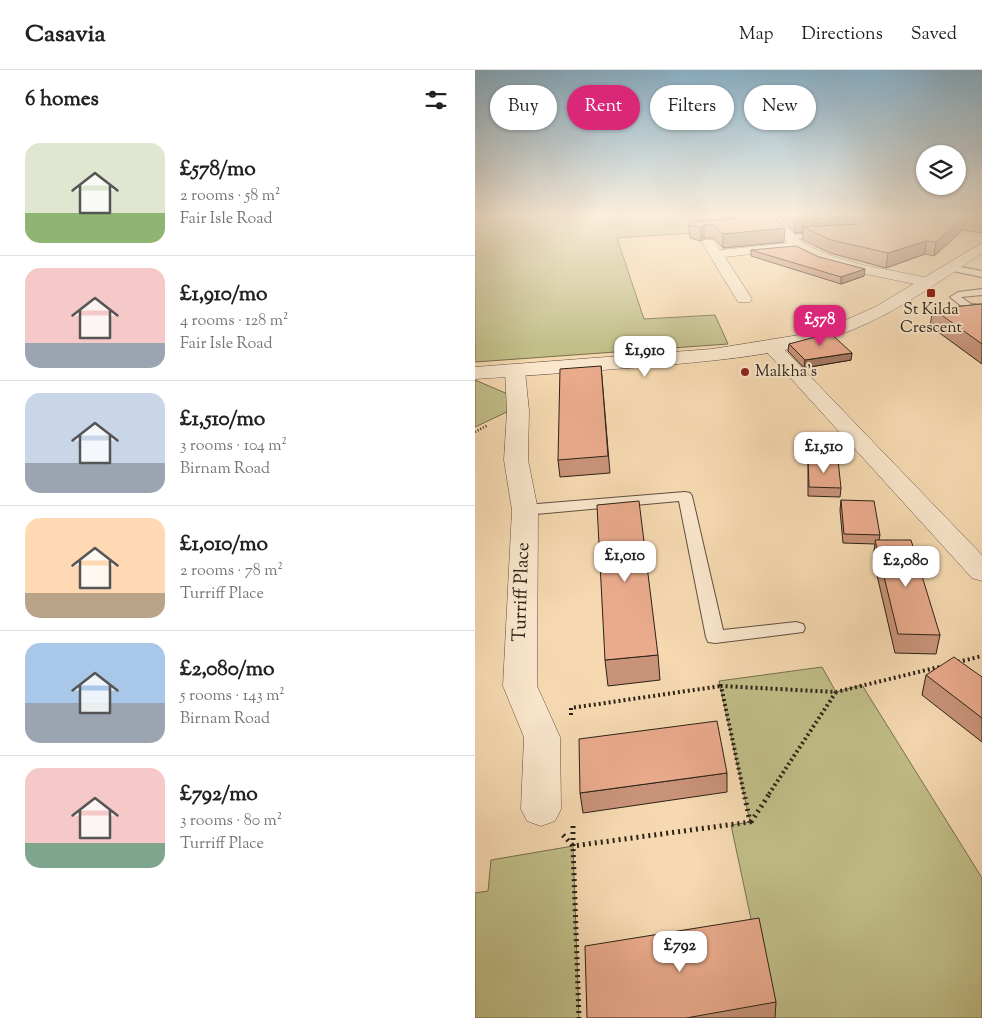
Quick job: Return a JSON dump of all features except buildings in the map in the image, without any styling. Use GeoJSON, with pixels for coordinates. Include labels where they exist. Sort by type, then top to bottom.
{"type":"FeatureCollection","features":[{"type":"Feature","properties":{"kind":"street"},"geometry":{"type":"LineString","coordinates":[[720,259],[744,299]]}},
{"type":"Feature","properties":{"kind":"street"},"geometry":{"type":"LineString","coordinates":[[828,259],[861,269],[929,282]]}},
{"type":"Feature","properties":{"kind":"street"},"geometry":{"type":"LineString","coordinates":[[475,374],[704,356],[771,346],[811,337],[845,327],[876,314],[964,259]]}},
{"type":"Feature","properties":{"kind":"street"},"geometry":{"type":"LineString","coordinates":[[771,346],[982,572]]}},
{"type":"Feature","properties":{"kind":"street","name":"Turriff Place"},"geometry":{"type":"LineString","coordinates":[[515,371],[518,411],[516,460],[525,510],[519,686],[542,737],[541,809]]}},
{"type":"Feature","properties":{"kind":"lane"},"geometry":{"type":"LineString","coordinates":[[951,268],[982,274]]}},
{"type":"Feature","properties":{"kind":"lane"},"geometry":{"type":"LineString","coordinates":[[982,292],[955,297],[968,307],[982,308]]}},
{"type":"Feature","properties":{"kind":"lane"},"geometry":{"type":"LineString","coordinates":[[525,510],[685,496],[715,637],[796,628]]}},
{"type":"Feature","properties":{"kind":"path"},"geometry":{"type":"LineString","coordinates":[[954,663],[982,656]]}},
{"type":"Feature","properties":{"kind":"path"},"geometry":{"type":"LineString","coordinates":[[571,718],[571,708],[721,686],[835,692],[945,665]]}},
{"type":"Feature","properties":{"kind":"path"},"geometry":{"type":"LineString","coordinates":[[721,686],[750,822]]}},
{"type":"Feature","properties":{"kind":"path"},"geometry":{"type":"LineString","coordinates":[[573,846],[750,822],[835,692]]}},
{"type":"Feature","properties":{"kind":"path"},"geometry":{"type":"LineString","coordinates":[[541,809],[573,846]]}},
{"type":"Feature","properties":{"kind":"path"},"geometry":{"type":"LineString","coordinates":[[573,817],[579,1018]]}},
{"type":"Feature","properties":{"kind":"shaded area"},"geometry":{"type":"Polygon","coordinates":[[[475,259],[624,259],[644,319],[715,315],[728,344],[475,362],[475,259]]]}},
{"type":"Feature","properties":{"kind":"shaded area"},"geometry":{"type":"Polygon","coordinates":[[[475,380],[510,395],[509,411],[475,427],[475,380]]]}},
{"type":"Feature","properties":{"kind":"shaded area"},"geometry":{"type":"Polygon","coordinates":[[[822,667],[836,692],[862,685],[982,878],[982,1018],[772,1018],[731,825],[750,822],[719,681],[822,667]]]}},
{"type":"Feature","properties":{"kind":"shaded area"},"geometry":{"type":"Polygon","coordinates":[[[573,846],[579,1018],[475,1018],[475,893],[488,891],[491,860],[573,846]]]}},
{"type":"Feature","properties":{"kind":"place","name":"St Kilda Crescent"},"geometry":{"type":"Point","coordinates":[931,293]}},
{"type":"Feature","properties":{"kind":"place","name":"Malkha's"},"geometry":{"type":"Point","coordinates":[745,372]}}]}
